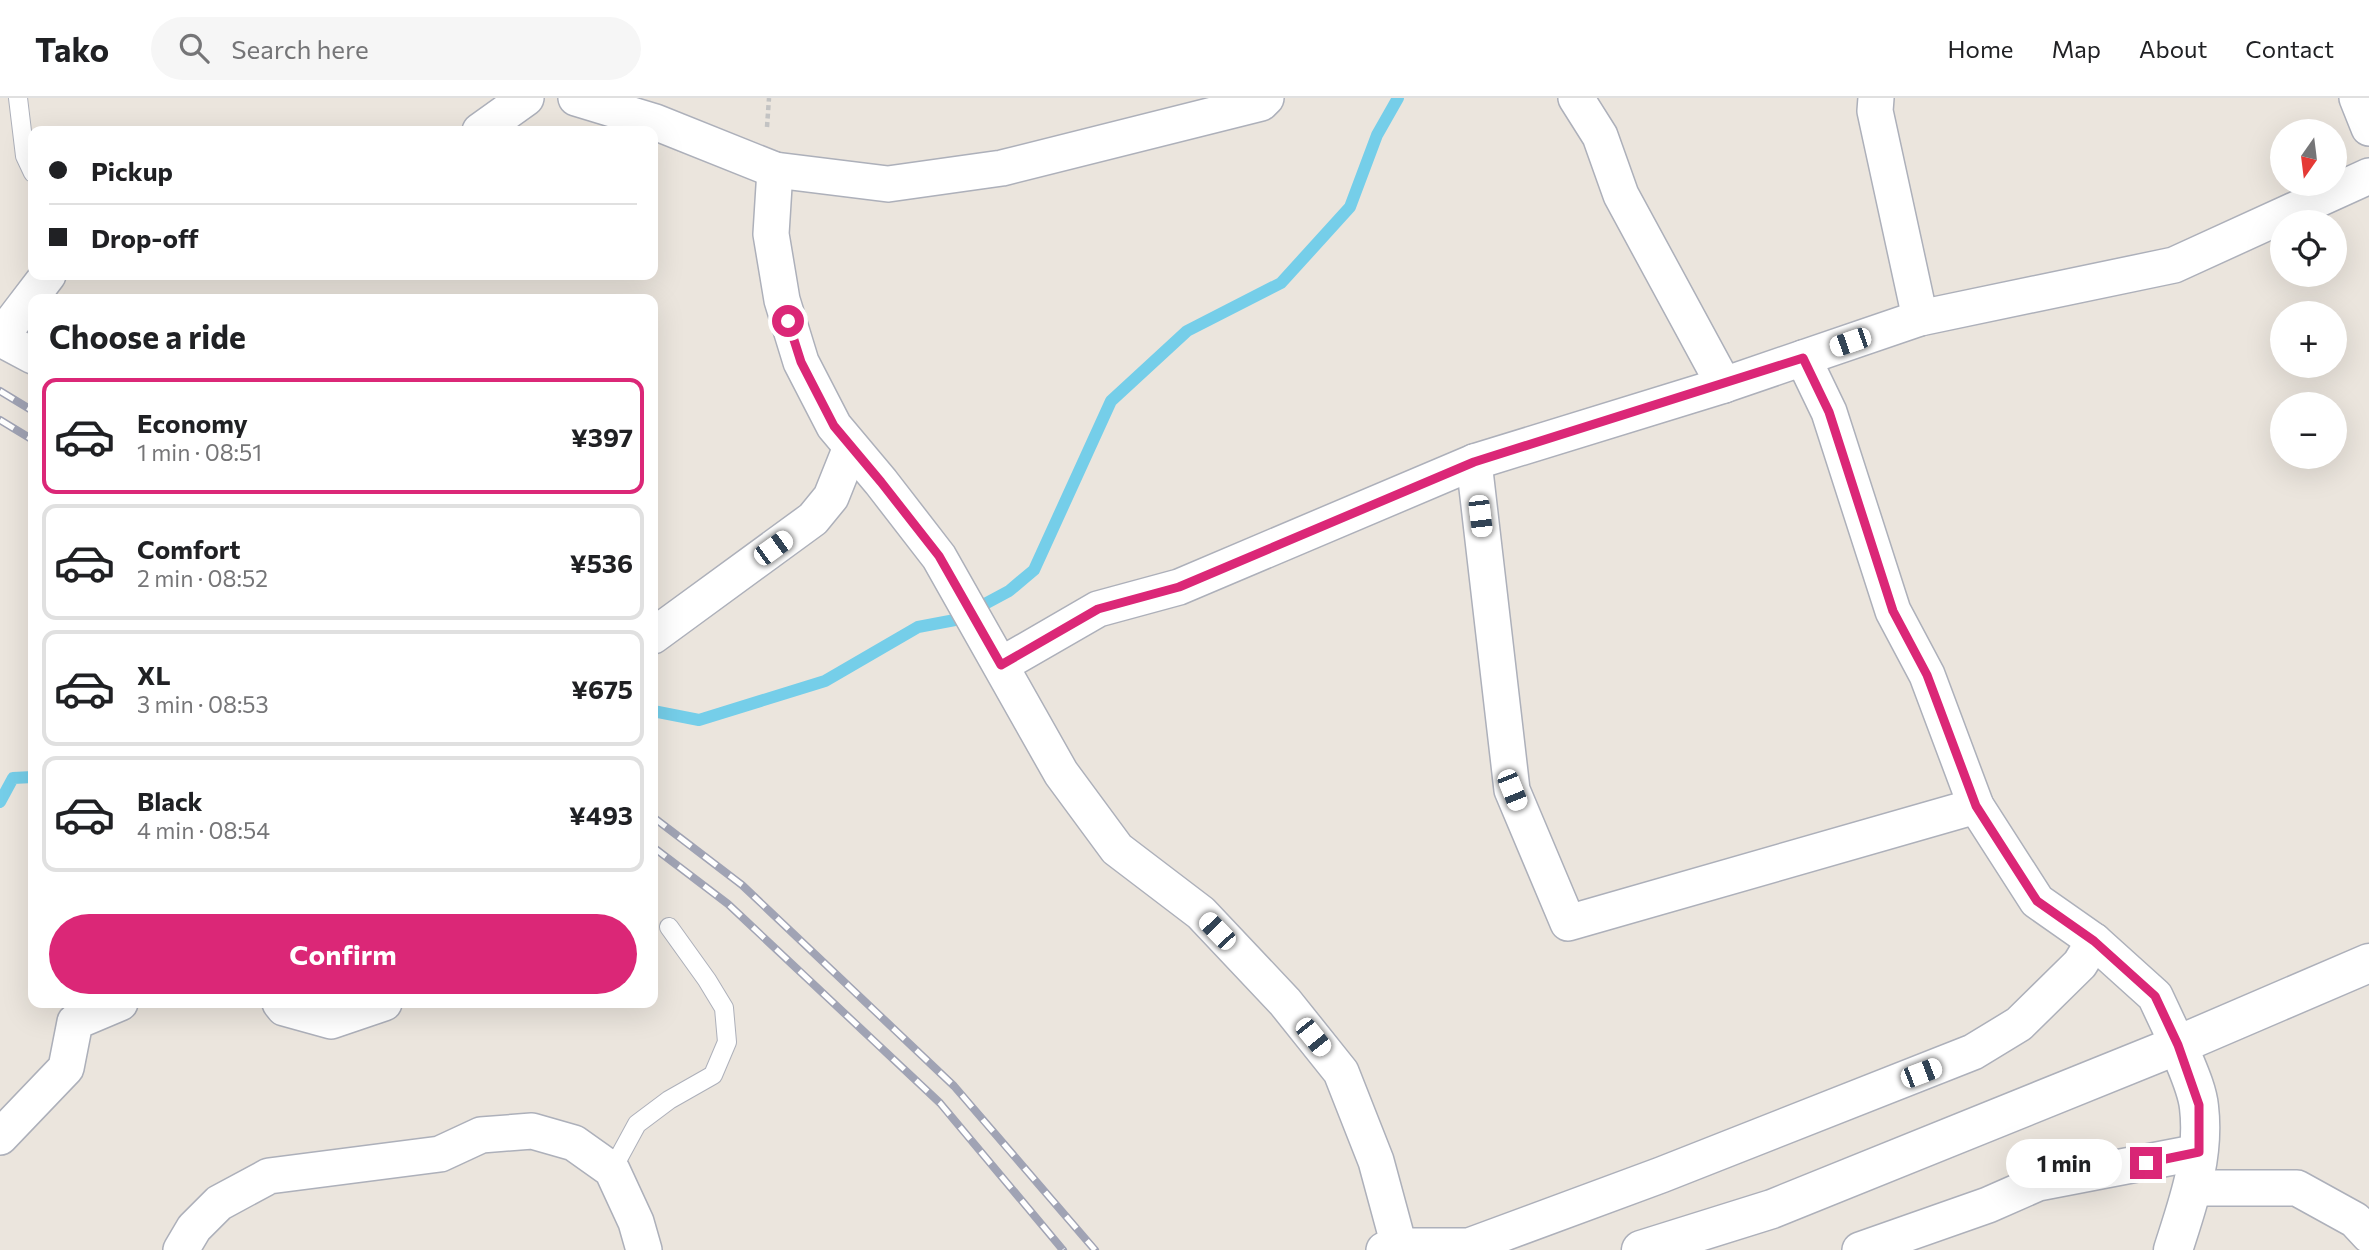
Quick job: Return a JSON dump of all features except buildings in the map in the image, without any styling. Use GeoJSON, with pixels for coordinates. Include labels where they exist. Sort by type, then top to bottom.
{"type":"FeatureCollection","features":[{"type":"Feature","properties":{"kind":"street"},"geometry":{"type":"LineString","coordinates":[[487,126],[526,98]]}},
{"type":"Feature","properties":{"kind":"street"},"geometry":{"type":"LineString","coordinates":[[576,98],[655,122],[775,170],[888,184],[1002,168],[1261,103],[1266,98]]}},
{"type":"Feature","properties":{"kind":"street"},"geometry":{"type":"LineString","coordinates":[[1576,98],[1600,136],[1621,195],[1724,385]]}},
{"type":"Feature","properties":{"kind":"street"},"geometry":{"type":"LineString","coordinates":[[1876,98],[1875,111],[1920,318]]}},
{"type":"Feature","properties":{"kind":"street"},"geometry":{"type":"LineString","coordinates":[[2357,98],[2369,128]]}},
{"type":"Feature","properties":{"kind":"street"},"geometry":{"type":"LineString","coordinates":[[775,170],[771,234],[782,300],[801,362],[834,426],[939,556],[1061,773],[1117,849],[1200,913],[1285,1002],[1342,1072],[1376,1161],[1391,1248],[1469,1246],[1661,1175],[1973,1052],[2019,1024],[2080,964],[2094,941]]}},
{"type":"Feature","properties":{"kind":"street"},"geometry":{"type":"LineString","coordinates":[[1001,665],[1098,609],[1179,587],[1474,462],[1724,385],[1920,318],[2174,265],[2369,176]]}},
{"type":"Feature","properties":{"kind":"street"},"geometry":{"type":"LineString","coordinates":[[28,302],[1,338],[28,353]]}},
{"type":"Feature","properties":{"kind":"street"},"geometry":{"type":"LineString","coordinates":[[1803,358],[1829,412],[1893,611],[1927,675],[1976,806],[2037,901],[2094,941],[2155,996],[2178,1045],[2199,1105],[2196,1170],[2172,1250]]}},
{"type":"Feature","properties":{"kind":"street"},"geometry":{"type":"LineString","coordinates":[[658,632],[813,519],[831,497],[851,447]]}},
{"type":"Feature","properties":{"kind":"street"},"geometry":{"type":"LineString","coordinates":[[1474,462],[1512,790],[1568,923],[1976,806]]}},
{"type":"Feature","properties":{"kind":"street"},"geometry":{"type":"LineString","coordinates":[[1641,1250],[1772,1209],[2178,1045],[2369,963]]}},
{"type":"Feature","properties":{"kind":"street"},"geometry":{"type":"LineString","coordinates":[[0,1137],[66,1068],[75,1022],[108,1008]]}},
{"type":"Feature","properties":{"kind":"street"},"geometry":{"type":"LineString","coordinates":[[284,1008],[331,1021],[369,1008]]}},
{"type":"Feature","properties":{"kind":"street"},"geometry":{"type":"LineString","coordinates":[[181,1250],[194,1227],[219,1203],[269,1176],[440,1154],[481,1135],[533,1131],[574,1143],[612,1170],[636,1222],[644,1250]]}},
{"type":"Feature","properties":{"kind":"street"},"geometry":{"type":"LineString","coordinates":[[1860,1250],[1988,1205],[2038,1183],[2196,1170],[2297,1188],[2355,1220],[2369,1235]]}},
{"type":"Feature","properties":{"kind":"lane"},"geometry":{"type":"LineString","coordinates":[[18,98],[28,162]]}},
{"type":"Feature","properties":{"kind":"lane"},"geometry":{"type":"LineString","coordinates":[[612,1170],[636,1124],[669,1100],[713,1075],[727,1042],[724,1008],[669,927]]}},
{"type":"Feature","properties":{"kind":"waterway"},"geometry":{"type":"LineString","coordinates":[[658,712],[699,720],[825,681],[918,627],[955,620],[1009,591],[1034,570],[1111,401],[1187,331],[1281,283],[1350,207],[1377,135],[1398,98]]}},
{"type":"Feature","properties":{"kind":"waterway"},"geometry":{"type":"LineString","coordinates":[[0,802],[13,778],[28,777]]}},
{"type":"Feature","properties":{"kind":"railway"},"geometry":{"type":"LineString","coordinates":[[0,391],[28,408]]}},
{"type":"Feature","properties":{"kind":"railway"},"geometry":{"type":"LineString","coordinates":[[0,420],[28,437]]}},
{"type":"Feature","properties":{"kind":"railway"},"geometry":{"type":"LineString","coordinates":[[658,821],[742,885],[954,1086],[1095,1250]]}},
{"type":"Feature","properties":{"kind":"railway"},"geometry":{"type":"LineString","coordinates":[[658,851],[728,904],[940,1103],[1063,1250]]}},
{"type":"Feature","properties":{"kind":"route"},"geometry":{"type":"LineString","coordinates":[[788,321],[801,362],[834,426],[939,556],[1001,665],[1098,609],[1179,587],[1474,462],[1803,358],[1829,412],[1893,611],[1927,675],[1976,806],[2037,901],[2094,941],[2155,996],[2178,1045],[2199,1105],[2199,1152],[2146,1163]]}}]}
